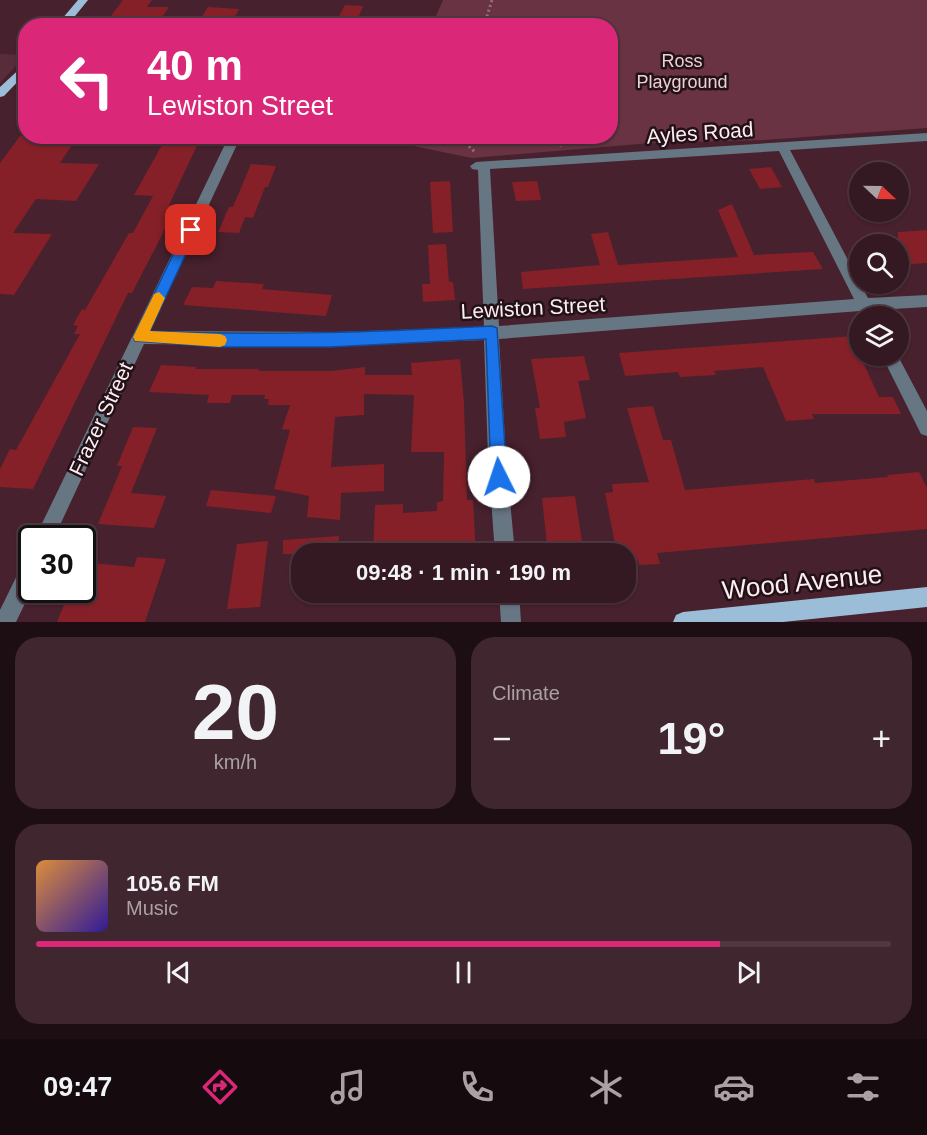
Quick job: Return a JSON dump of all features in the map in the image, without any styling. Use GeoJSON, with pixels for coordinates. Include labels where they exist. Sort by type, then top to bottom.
{"type":"FeatureCollection","features":[{"type":"Feature","properties":{"kind":"main road"},"geometry":{"type":"LineString","coordinates":[[68,18],[83,0]]}},
{"type":"Feature","properties":{"kind":"main road"},"geometry":{"type":"LineString","coordinates":[[0,94],[18,75]]}},
{"type":"Feature","properties":{"kind":"main road","name":"Wood Avenue"},"geometry":{"type":"LineString","coordinates":[[683,622],[927,597]]}},
{"type":"Feature","properties":{"kind":"street","name":"Ayles Road"},"geometry":{"type":"LineString","coordinates":[[480,166],[927,137]]}},
{"type":"Feature","properties":{"kind":"street","name":"Frazer Street"},"geometry":{"type":"LineString","coordinates":[[50,525],[231,144]]}},
{"type":"Feature","properties":{"kind":"street"},"geometry":{"type":"LineString","coordinates":[[783,147],[865,306]]}},
{"type":"Feature","properties":{"kind":"street"},"geometry":{"type":"LineString","coordinates":[[480,166],[492,332],[497,458],[505,543]]}},
{"type":"Feature","properties":{"kind":"street","name":"Lewiston Street"},"geometry":{"type":"LineString","coordinates":[[894,306],[927,301]]}},
{"type":"Feature","properties":{"kind":"street","name":"Lewiston Street"},"geometry":{"type":"LineString","coordinates":[[140,337],[330,340],[849,311]]}},
{"type":"Feature","properties":{"kind":"street"},"geometry":{"type":"LineString","coordinates":[[895,366],[927,428]]}},
{"type":"Feature","properties":{"kind":"street"},"geometry":{"type":"LineString","coordinates":[[5,622],[18,595]]}},
{"type":"Feature","properties":{"kind":"street"},"geometry":{"type":"LineString","coordinates":[[510,603],[511,622]]}},
{"type":"Feature","properties":{"kind":"path"},"geometry":{"type":"LineString","coordinates":[[486,18],[492,0]]}},
{"type":"Feature","properties":{"kind":"path"},"geometry":{"type":"LineString","coordinates":[[466,144],[475,153],[480,166]]}},
{"type":"Feature","properties":{"kind":"shaded area"},"geometry":{"type":"Polygon","coordinates":[[[0,54],[18,55],[18,64],[0,83],[0,54]]]}},
{"type":"Feature","properties":{"kind":"green space","name":"Ross Playground"},"geometry":{"type":"Polygon","coordinates":[[[443,0],[927,0],[927,128],[764,140],[651,143],[472,158],[404,144],[618,144],[618,18],[435,18],[443,0]]]}},
{"type":"Feature","properties":{"kind":"building"},"geometry":{"type":"Polygon","coordinates":[[[123,0],[152,0],[147,7],[169,7],[161,18],[109,18],[123,0]]]}},
{"type":"Feature","properties":{"kind":"building"},"geometry":{"type":"Polygon","coordinates":[[[345,5],[363,6],[358,18],[338,18],[345,5]]]}},
{"type":"Feature","properties":{"kind":"building"},"geometry":{"type":"Polygon","coordinates":[[[208,7],[239,9],[234,18],[201,18],[208,7]]]}},
{"type":"Feature","properties":{"kind":"building"},"geometry":{"type":"Polygon","coordinates":[[[18,139],[18,144],[73,144],[60,163],[99,164],[76,201],[36,199],[13,233],[52,234],[14,295],[0,294],[0,163],[18,139]]]}},
{"type":"Feature","properties":{"kind":"building"},"geometry":{"type":"Polygon","coordinates":[[[163,144],[198,144],[169,205],[175,205],[162,235],[132,293],[128,293],[33,489],[0,487],[0,469],[10,449],[16,450],[80,334],[74,334],[78,326],[73,325],[82,309],[85,310],[129,233],[133,233],[153,196],[134,195],[163,144]]]}},
{"type":"Feature","properties":{"kind":"building"},"geometry":{"type":"Polygon","coordinates":[[[251,164],[276,166],[253,218],[245,217],[239,233],[218,232],[229,207],[233,207],[251,164]]]}},
{"type":"Feature","properties":{"kind":"building"},"geometry":{"type":"Polygon","coordinates":[[[771,167],[782,187],[760,189],[749,169],[771,167]]]}},
{"type":"Feature","properties":{"kind":"building"},"geometry":{"type":"Polygon","coordinates":[[[450,181],[453,232],[433,233],[430,182],[450,181]]]}},
{"type":"Feature","properties":{"kind":"building"},"geometry":{"type":"Polygon","coordinates":[[[537,181],[541,200],[516,201],[512,182],[537,181]]]}},
{"type":"Feature","properties":{"kind":"building"},"geometry":{"type":"Polygon","coordinates":[[[732,204],[754,255],[813,252],[823,269],[523,289],[521,272],[600,265],[591,234],[608,232],[618,265],[738,257],[718,210],[732,204]]]}},
{"type":"Feature","properties":{"kind":"building"},"geometry":{"type":"Polygon","coordinates":[[[927,230],[927,263],[909,264],[909,234],[898,234],[898,232],[927,230]]]}},
{"type":"Feature","properties":{"kind":"building"},"geometry":{"type":"Polygon","coordinates":[[[446,244],[449,282],[453,282],[455,300],[423,302],[422,284],[430,284],[428,245],[446,244]]]}},
{"type":"Feature","properties":{"kind":"building"},"geometry":{"type":"Polygon","coordinates":[[[216,281],[264,284],[262,289],[332,295],[326,316],[183,305],[192,287],[213,288],[216,281]]]}},
{"type":"Feature","properties":{"kind":"building"},"geometry":{"type":"Polygon","coordinates":[[[849,336],[849,366],[865,366],[879,397],[893,397],[901,414],[812,414],[814,419],[786,421],[763,367],[714,371],[716,375],[680,377],[678,372],[625,376],[619,353],[849,336]]]}},
{"type":"Feature","properties":{"kind":"building"},"geometry":{"type":"Polygon","coordinates":[[[584,356],[590,380],[578,381],[586,418],[564,422],[566,437],[540,439],[535,408],[540,408],[531,359],[584,356]]]}},
{"type":"Feature","properties":{"kind":"building"},"geometry":{"type":"Polygon","coordinates":[[[460,359],[464,403],[467,500],[473,500],[475,543],[373,543],[375,505],[403,504],[403,513],[437,511],[437,502],[443,501],[444,452],[411,452],[414,395],[364,394],[364,415],[335,417],[331,467],[384,464],[384,491],[341,493],[340,520],[307,517],[309,496],[274,489],[290,430],[282,429],[290,405],[268,405],[269,399],[264,399],[265,395],[232,395],[230,403],[207,403],[209,395],[149,392],[161,365],[196,367],[195,369],[259,369],[259,371],[331,371],[365,367],[365,375],[412,375],[411,363],[460,359]]]}},
{"type":"Feature","properties":{"kind":"building"},"geometry":{"type":"Polygon","coordinates":[[[653,406],[663,440],[671,440],[685,490],[814,479],[815,483],[919,472],[927,488],[927,529],[657,553],[660,564],[639,565],[636,560],[636,543],[615,543],[605,493],[613,492],[612,484],[649,482],[627,408],[653,406]]]}},
{"type":"Feature","properties":{"kind":"building"},"geometry":{"type":"Polygon","coordinates":[[[133,427],[157,428],[131,493],[166,496],[154,528],[98,524],[122,466],[117,466],[133,427]]]}},
{"type":"Feature","properties":{"kind":"building"},"geometry":{"type":"Polygon","coordinates":[[[211,490],[276,496],[271,513],[206,506],[211,490]]]}},
{"type":"Feature","properties":{"kind":"building"},"geometry":{"type":"Polygon","coordinates":[[[575,496],[582,543],[547,543],[542,498],[575,496]]]}},
{"type":"Feature","properties":{"kind":"building"},"geometry":{"type":"Polygon","coordinates":[[[339,536],[339,543],[291,543],[291,554],[283,554],[283,540],[339,536]]]}},
{"type":"Feature","properties":{"kind":"building"},"geometry":{"type":"Polygon","coordinates":[[[268,541],[260,607],[227,609],[237,544],[268,541]]]}},
{"type":"Feature","properties":{"kind":"building"},"geometry":{"type":"Polygon","coordinates":[[[137,557],[166,559],[145,622],[57,622],[65,603],[96,603],[96,563],[134,567],[137,557]]]}},
{"type":"Feature","properties":{"kind":"slow traffic"},"geometry":{"type":"LineString","coordinates":[[159,298],[140,337],[220,340]]}},
{"type":"Feature","properties":{"kind":"route"},"geometry":{"type":"LineString","coordinates":[[191,230],[140,337],[330,340],[492,332],[499,477]]}}]}
